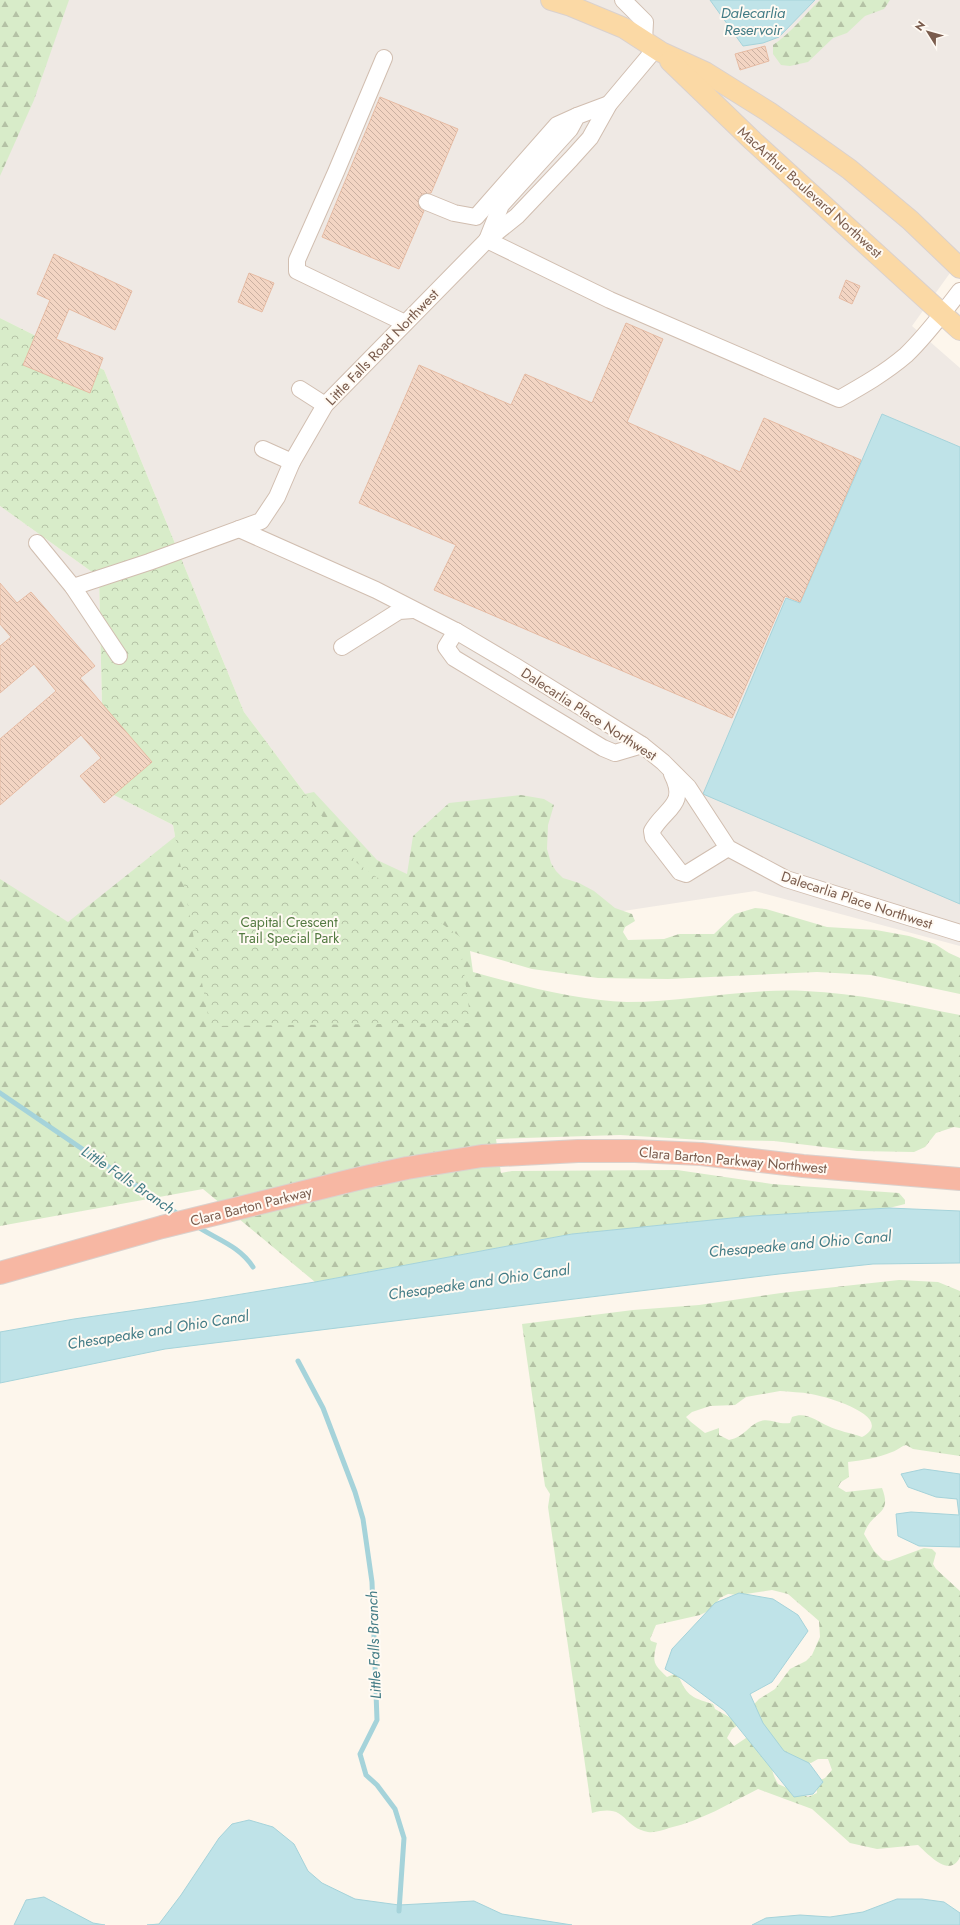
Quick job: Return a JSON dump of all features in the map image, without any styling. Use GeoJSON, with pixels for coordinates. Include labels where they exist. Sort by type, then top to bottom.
{"type":"FeatureCollection","features":[{"type":"Feature","properties":{"kind":"highway","name":"Clara Barton Parkway Northwest"},"geometry":{"type":"LineString","coordinates":[[482,1156],[578,1152],[701,1154],[803,1166],[960,1179]]}},
{"type":"Feature","properties":{"kind":"highway","name":"Clara Barton Parkway"},"geometry":{"type":"LineString","coordinates":[[0,1273],[162,1228],[361,1178],[407,1168],[482,1156]]}},
{"type":"Feature","properties":{"kind":"main road","name":"MacArthur Boulevard Northwest"},"geometry":{"type":"LineString","coordinates":[[551,0],[571,6],[624,28],[654,47],[711,76],[769,112],[849,169],[910,220],[960,268]]}},
{"type":"Feature","properties":{"kind":"main road","name":"MacArthur Boulevard Northwest"},"geometry":{"type":"LineString","coordinates":[[654,47],[700,92],[960,330]]}},
{"type":"Feature","properties":{"kind":"street"},"geometry":{"type":"LineString","coordinates":[[486,240],[517,216],[590,138],[609,104],[654,47],[645,22],[623,0]]}},
{"type":"Feature","properties":{"kind":"street"},"geometry":{"type":"LineString","coordinates":[[384,58],[336,172],[296,260],[296,271],[405,323]]}},
{"type":"Feature","properties":{"kind":"street"},"geometry":{"type":"LineString","coordinates":[[427,202],[454,213],[476,217],[557,125],[609,104]]}},
{"type":"Feature","properties":{"kind":"street"},"geometry":{"type":"LineString","coordinates":[[486,240],[501,205],[570,129],[577,116]]}},
{"type":"Feature","properties":{"kind":"street"},"geometry":{"type":"LineString","coordinates":[[486,240],[610,300],[838,399],[877,376],[906,355],[960,291]]}},
{"type":"Feature","properties":{"kind":"street","name":"Little Falls Road Northwest"},"geometry":{"type":"LineString","coordinates":[[73,587],[149,562],[261,521],[277,498],[292,462],[325,405],[486,240]]}},
{"type":"Feature","properties":{"kind":"street"},"geometry":{"type":"LineString","coordinates":[[300,389],[325,405]]}},
{"type":"Feature","properties":{"kind":"street"},"geometry":{"type":"LineString","coordinates":[[263,449],[292,462]]}},
{"type":"Feature","properties":{"kind":"street","name":"Dalecarlia Place Northwest"},"geometry":{"type":"LineString","coordinates":[[239,529],[376,590],[456,631],[642,745],[668,767],[688,787],[728,848],[786,880],[960,933]]}},
{"type":"Feature","properties":{"kind":"street"},"geometry":{"type":"LineString","coordinates":[[37,543],[73,587],[119,656]]}},
{"type":"Feature","properties":{"kind":"street"},"geometry":{"type":"LineString","coordinates":[[342,647],[399,611],[413,610]]}},
{"type":"Feature","properties":{"kind":"street"},"geometry":{"type":"LineString","coordinates":[[456,631],[446,647],[454,658],[603,748],[615,753],[642,745]]}},
{"type":"Feature","properties":{"kind":"street"},"geometry":{"type":"LineString","coordinates":[[668,767],[679,789],[678,795],[670,809],[655,826],[652,832],[654,837],[680,872],[686,874],[728,848]]}},
{"type":"Feature","properties":{"kind":"shaded area"},"geometry":{"type":"Polygon","coordinates":[[[0,0],[960,0],[960,259],[912,326],[960,368],[960,946],[755,891],[459,936],[357,863],[244,712],[104,370],[0,318],[0,0]]]}},
{"type":"Feature","properties":{"kind":"shaded area"},"geometry":{"type":"Polygon","coordinates":[[[0,506],[99,577],[104,790],[173,825],[191,920],[0,967],[0,506]]]}},
{"type":"Feature","properties":{"kind":"green space"},"geometry":{"type":"Polygon","coordinates":[[[0,0],[69,0],[34,100],[0,176],[0,0]]]}},
{"type":"Feature","properties":{"kind":"green space"},"geometry":{"type":"Polygon","coordinates":[[[820,0],[890,0],[884,9],[865,16],[847,33],[833,38],[808,62],[790,66],[781,65],[773,54],[773,45],[792,29],[820,0]]]}},
{"type":"Feature","properties":{"kind":"green space","name":"Capital Crescent Trail Special Park"},"geometry":{"type":"Polygon","coordinates":[[[0,318],[104,370],[244,712],[357,863],[459,936],[471,1023],[210,1026],[173,825],[104,790],[99,577],[0,506],[0,318]]]}},
{"type":"Feature","properties":{"kind":"green space"},"geometry":{"type":"Polygon","coordinates":[[[314,792],[377,860],[407,874],[413,836],[449,803],[521,795],[544,799],[554,805],[548,825],[547,849],[551,863],[563,878],[579,883],[594,891],[615,908],[632,914],[635,921],[625,927],[623,932],[628,940],[664,939],[679,934],[714,934],[735,914],[755,908],[766,909],[827,927],[876,930],[909,936],[935,944],[960,958],[960,994],[871,975],[817,972],[668,979],[598,978],[532,969],[470,951],[473,972],[529,987],[589,999],[627,1002],[671,1000],[761,991],[805,991],[844,994],[960,1015],[960,1128],[954,1127],[936,1133],[925,1147],[914,1152],[857,1151],[774,1141],[702,1140],[620,1135],[496,1139],[501,1173],[512,1171],[677,1170],[772,1184],[899,1193],[905,1200],[905,1204],[889,1208],[752,1216],[572,1234],[315,1282],[203,1189],[0,1226],[0,879],[68,922],[201,816],[314,792]]]}},
{"type":"Feature","properties":{"kind":"green space"},"geometry":{"type":"Polygon","coordinates":[[[899,1280],[938,1282],[960,1291],[960,1456],[913,1449],[906,1445],[881,1456],[848,1462],[849,1477],[841,1482],[838,1487],[846,1492],[882,1488],[885,1497],[885,1504],[883,1509],[868,1526],[864,1534],[874,1551],[883,1560],[889,1561],[924,1548],[932,1549],[936,1553],[933,1564],[936,1569],[960,1591],[960,1857],[956,1863],[951,1866],[939,1863],[918,1845],[877,1849],[850,1843],[812,1809],[758,1789],[693,1821],[656,1832],[648,1832],[639,1829],[633,1826],[618,1813],[612,1811],[592,1813],[548,1507],[550,1494],[545,1486],[522,1324],[633,1310],[699,1305],[781,1293],[899,1280]],[[780,1391],[746,1397],[735,1405],[710,1406],[692,1412],[686,1417],[705,1433],[719,1428],[719,1435],[729,1440],[743,1434],[753,1425],[761,1421],[768,1420],[790,1423],[792,1417],[797,1415],[811,1417],[832,1428],[862,1437],[871,1429],[871,1422],[865,1415],[843,1403],[819,1396],[780,1391]],[[772,1590],[739,1595],[728,1594],[720,1598],[712,1609],[700,1615],[656,1625],[650,1639],[651,1641],[657,1643],[654,1659],[656,1666],[662,1673],[667,1677],[677,1673],[686,1691],[694,1697],[713,1704],[715,1709],[731,1718],[746,1713],[759,1699],[775,1689],[790,1669],[806,1661],[812,1655],[820,1637],[819,1621],[788,1594],[772,1590]],[[746,1720],[732,1729],[727,1738],[734,1746],[749,1736],[746,1720]],[[776,1758],[772,1771],[778,1784],[808,1797],[817,1793],[816,1782],[825,1778],[832,1770],[828,1759],[818,1759],[811,1763],[776,1758]]]}},
{"type":"Feature","properties":{"kind":"water","name":"Dalecarlia Reservoir"},"geometry":{"type":"Polygon","coordinates":[[[710,0],[815,0],[779,37],[763,43],[743,46],[710,0]]]}},
{"type":"Feature","properties":{"kind":"water"},"geometry":{"type":"Polygon","coordinates":[[[882,414],[960,447],[960,904],[703,794],[786,598],[800,603],[882,414]]]}},
{"type":"Feature","properties":{"kind":"water","name":"Chesapeake and Ohio Canal"},"geometry":{"type":"Polygon","coordinates":[[[889,1208],[960,1211],[960,1263],[873,1264],[779,1274],[165,1349],[0,1383],[0,1332],[74,1319],[193,1302],[315,1282],[572,1234],[752,1216],[889,1208]]]}},
{"type":"Feature","properties":{"kind":"water"},"geometry":{"type":"Polygon","coordinates":[[[924,1469],[960,1474],[960,1547],[919,1546],[898,1536],[896,1514],[911,1512],[959,1515],[957,1499],[936,1497],[908,1487],[901,1474],[924,1469]]]}},
{"type":"Feature","properties":{"kind":"water"},"geometry":{"type":"Polygon","coordinates":[[[739,1593],[773,1599],[798,1615],[808,1631],[772,1682],[750,1694],[763,1723],[784,1751],[809,1763],[823,1782],[813,1794],[794,1797],[725,1711],[682,1679],[665,1669],[672,1649],[715,1603],[739,1593]]]}},
{"type":"Feature","properties":{"kind":"water"},"geometry":{"type":"Polygon","coordinates":[[[249,1820],[273,1827],[294,1844],[308,1871],[322,1883],[355,1899],[399,1905],[474,1901],[502,1914],[572,1925],[147,1925],[159,1924],[181,1895],[219,1838],[232,1824],[249,1820]]]}},
{"type":"Feature","properties":{"kind":"water"},"geometry":{"type":"Polygon","coordinates":[[[44,1897],[93,1923],[105,1925],[14,1925],[26,1900],[44,1897]]]}},
{"type":"Feature","properties":{"kind":"water"},"geometry":{"type":"Polygon","coordinates":[[[897,1899],[922,1899],[944,1902],[960,1913],[960,1925],[752,1925],[766,1918],[800,1915],[830,1917],[863,1912],[897,1899]]]}},
{"type":"Feature","properties":{"kind":"building"},"geometry":{"type":"Polygon","coordinates":[[[765,46],[769,61],[740,70],[735,54],[765,46]]]}},
{"type":"Feature","properties":{"kind":"building"},"geometry":{"type":"Polygon","coordinates":[[[380,97],[458,129],[431,193],[422,194],[418,199],[419,207],[424,211],[399,269],[322,237],[380,97]]]}},
{"type":"Feature","properties":{"kind":"building"},"geometry":{"type":"Polygon","coordinates":[[[54,254],[132,291],[115,330],[69,309],[56,339],[103,358],[90,393],[23,365],[50,300],[37,294],[54,254]]]}},
{"type":"Feature","properties":{"kind":"building"},"geometry":{"type":"Polygon","coordinates":[[[249,273],[274,283],[262,312],[238,302],[249,273]]]}},
{"type":"Feature","properties":{"kind":"building"},"geometry":{"type":"Polygon","coordinates":[[[846,280],[860,286],[852,304],[839,298],[846,280]]]}},
{"type":"Feature","properties":{"kind":"building"},"geometry":{"type":"Polygon","coordinates":[[[626,323],[663,339],[627,422],[740,472],[764,418],[861,460],[800,602],[785,596],[732,718],[434,590],[456,545],[359,503],[419,365],[511,405],[525,374],[592,403],[626,323]]]}},
{"type":"Feature","properties":{"kind":"building"},"geometry":{"type":"Polygon","coordinates":[[[0,583],[17,603],[31,592],[95,666],[80,678],[152,762],[104,803],[80,776],[101,758],[81,735],[0,805],[0,739],[56,691],[34,664],[0,693],[0,646],[11,637],[0,624],[0,583]]]}},
{"type":"Feature","properties":{"kind":"waterway","name":"Little Falls Branch"},"geometry":{"type":"LineString","coordinates":[[0,1093],[181,1216]]}},
{"type":"Feature","properties":{"kind":"waterway","name":"Little Falls Branch"},"geometry":{"type":"LineString","coordinates":[[195,1225],[241,1253],[253,1267]]}},
{"type":"Feature","properties":{"kind":"waterway","name":"Little Falls Branch"},"geometry":{"type":"LineString","coordinates":[[298,1361],[323,1408],[355,1492],[363,1519],[372,1582],[377,1720],[360,1754],[366,1775],[377,1785],[395,1809],[404,1838],[399,1911]]}}]}
